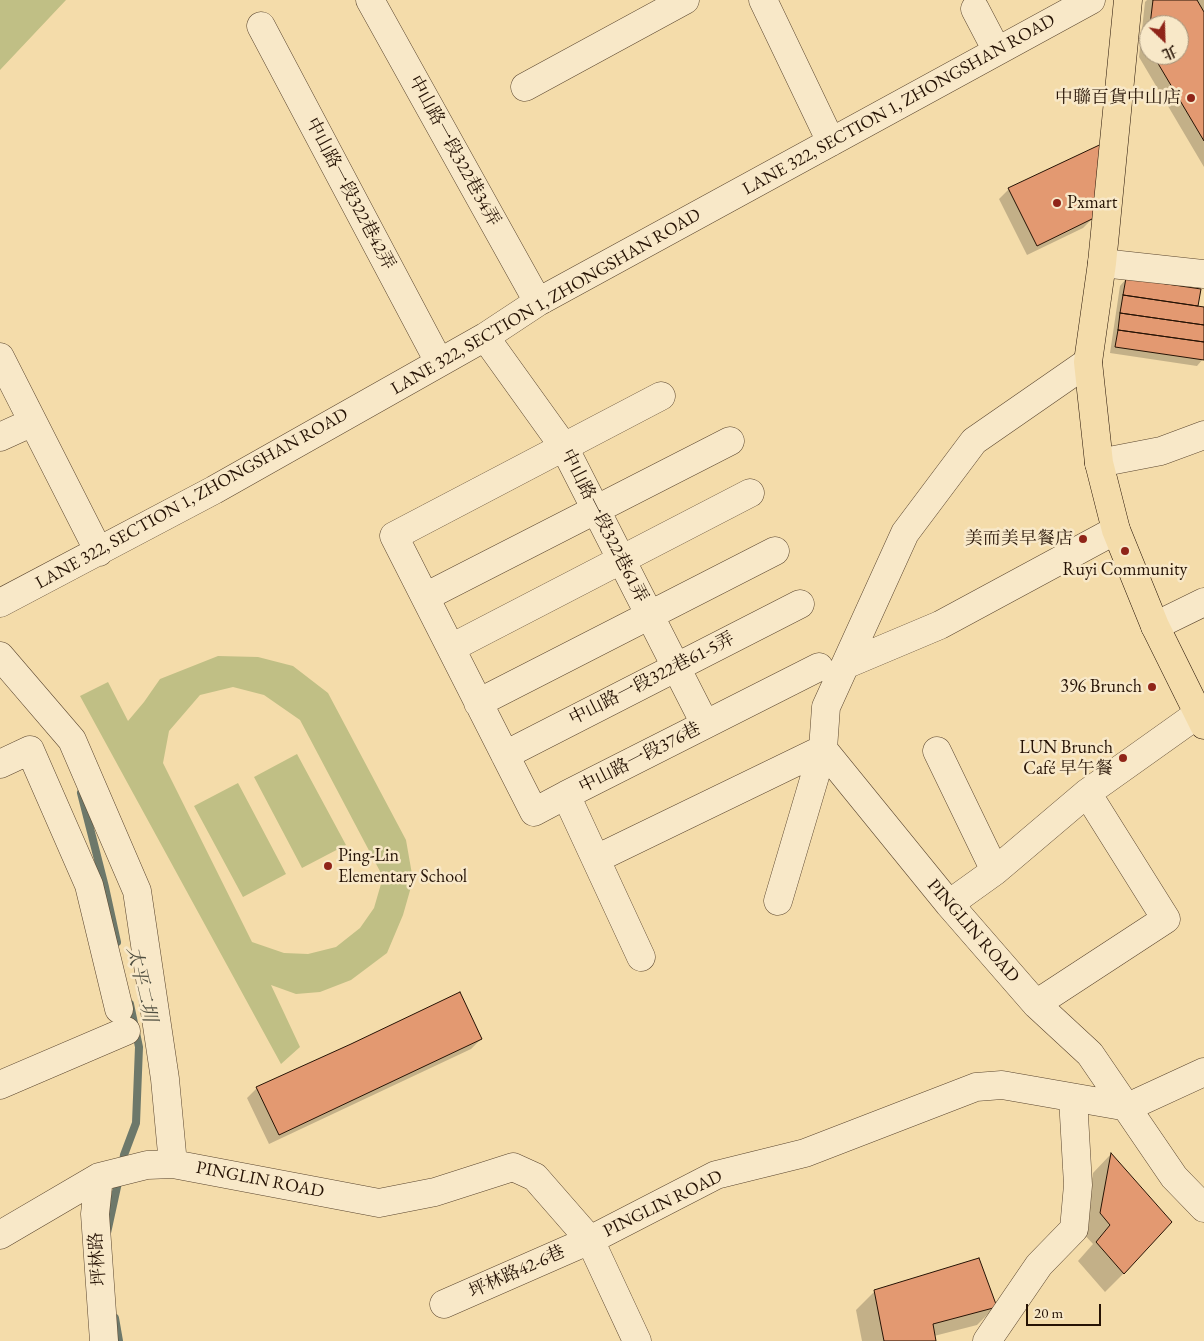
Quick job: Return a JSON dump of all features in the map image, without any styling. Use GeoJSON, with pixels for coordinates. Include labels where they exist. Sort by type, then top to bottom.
{"type":"FeatureCollection","features":[{"type":"Feature","properties":{"kind":"main road"},"geometry":{"type":"LineString","coordinates":[[1128,0],[1102,263],[1088,362],[1099,463],[1116,530],[1155,626],[1201,719]]}},
{"type":"Feature","properties":{"kind":"street","name":"中山路一段322巷34弄"},"geometry":{"type":"LineString","coordinates":[[370,0],[538,302]]}},
{"type":"Feature","properties":{"kind":"street"},"geometry":{"type":"LineString","coordinates":[[525,87],[684,0]]}},
{"type":"Feature","properties":{"kind":"street"},"geometry":{"type":"LineString","coordinates":[[763,0],[831,142]]}},
{"type":"Feature","properties":{"kind":"street","name":"LANE 322, SECTION 1, ZHONGSHAN ROAD"},"geometry":{"type":"LineString","coordinates":[[0,603],[99,552],[315,434],[485,337],[538,302],[1091,0]]}},
{"type":"Feature","properties":{"kind":"street"},"geometry":{"type":"LineString","coordinates":[[975,9],[997,51]]}},
{"type":"Feature","properties":{"kind":"street","name":"中山路一段322巷42弄"},"geometry":{"type":"LineString","coordinates":[[261,26],[439,362]]}},
{"type":"Feature","properties":{"kind":"street"},"geometry":{"type":"LineString","coordinates":[[1102,263],[1204,274]]}},
{"type":"Feature","properties":{"kind":"street","name":"中山路一段322巷61弄"},"geometry":{"type":"LineString","coordinates":[[485,337],[564,447],[706,724]]}},
{"type":"Feature","properties":{"kind":"street"},"geometry":{"type":"LineString","coordinates":[[0,357],[99,552]]}},
{"type":"Feature","properties":{"kind":"street"},"geometry":{"type":"LineString","coordinates":[[778,901],[823,749],[826,707],[832,666],[905,533],[974,441],[1088,362]]}},
{"type":"Feature","properties":{"kind":"street"},"geometry":{"type":"LineString","coordinates":[[566,795],[534,812],[394,536],[661,396]]}},
{"type":"Feature","properties":{"kind":"street"},"geometry":{"type":"LineString","coordinates":[[0,438],[33,422]]}},
{"type":"Feature","properties":{"kind":"street"},"geometry":{"type":"LineString","coordinates":[[1099,463],[1161,451],[1204,435]]}},
{"type":"Feature","properties":{"kind":"street"},"geometry":{"type":"LineString","coordinates":[[425,597],[730,440]]}},
{"type":"Feature","properties":{"kind":"street"},"geometry":{"type":"LineString","coordinates":[[451,648],[750,493]]}},
{"type":"Feature","properties":{"kind":"street","name":"中山路一段376巷"},"geometry":{"type":"LineString","coordinates":[[641,957],[566,795],[706,724],[832,666],[940,625],[1116,530]]}},
{"type":"Feature","properties":{"kind":"street"},"geometry":{"type":"LineString","coordinates":[[478,702],[775,552]]}},
{"type":"Feature","properties":{"kind":"street"},"geometry":{"type":"LineString","coordinates":[[1155,626],[1204,602]]}},
{"type":"Feature","properties":{"kind":"street","name":"中山路一段322巷61-5弄"},"geometry":{"type":"LineString","coordinates":[[505,754],[800,604]]}},
{"type":"Feature","properties":{"kind":"street"},"geometry":{"type":"LineString","coordinates":[[0,656],[72,740],[137,891],[165,1079],[173,1164]]}},
{"type":"Feature","properties":{"kind":"street"},"geometry":{"type":"LineString","coordinates":[[949,904],[995,871],[1087,793],[1201,719]]}},
{"type":"Feature","properties":{"kind":"street"},"geometry":{"type":"LineString","coordinates":[[596,859],[823,749]]}},
{"type":"Feature","properties":{"kind":"street","name":"PINGLIN ROAD"},"geometry":{"type":"LineString","coordinates":[[823,749],[949,904],[1036,1004],[1090,1054],[1174,1177],[1204,1208]]}},
{"type":"Feature","properties":{"kind":"street"},"geometry":{"type":"LineString","coordinates":[[0,764],[30,750],[89,885],[123,1020],[1,1082]]}},
{"type":"Feature","properties":{"kind":"street"},"geometry":{"type":"LineString","coordinates":[[936,751],[995,871]]}},
{"type":"Feature","properties":{"kind":"street"},"geometry":{"type":"LineString","coordinates":[[1036,1004],[1166,919],[1087,793]]}},
{"type":"Feature","properties":{"kind":"street"},"geometry":{"type":"LineString","coordinates":[[1128,1107],[1204,1072]]}},
{"type":"Feature","properties":{"kind":"street","name":"PINGLIN ROAD"},"geometry":{"type":"LineString","coordinates":[[0,1235],[99,1177],[147,1165],[173,1164],[379,1203],[435,1192],[513,1167],[536,1177],[590,1240],[716,1175],[805,1152],[976,1087],[1002,1085],[1128,1107]]}},
{"type":"Feature","properties":{"kind":"street"},"geometry":{"type":"LineString","coordinates":[[987,1341],[1039,1265],[1074,1230],[1078,1185],[1073,1098]]}},
{"type":"Feature","properties":{"kind":"street","name":"坪林路"},"geometry":{"type":"LineString","coordinates":[[99,1177],[95,1214],[104,1341]]}},
{"type":"Feature","properties":{"kind":"street"},"geometry":{"type":"LineString","coordinates":[[590,1240],[637,1341]]}},
{"type":"Feature","properties":{"kind":"street","name":"坪林路42-6巷"},"geometry":{"type":"LineString","coordinates":[[444,1304],[590,1240]]}},
{"type":"Feature","properties":{"kind":"shaded area"},"geometry":{"type":"Polygon","coordinates":[[[0,0],[66,0],[0,70],[0,0]]]}},
{"type":"Feature","properties":{"kind":"shaded area"},"geometry":{"type":"Polygon","coordinates":[[[218,656],[258,657],[293,666],[328,693],[406,840],[413,880],[403,915],[387,953],[351,980],[320,992],[296,994],[271,985],[300,1047],[281,1064],[80,696],[108,682],[128,721],[160,679],[218,656]],[[233,687],[200,695],[169,731],[163,763],[252,942],[284,953],[308,954],[336,947],[360,928],[374,908],[383,877],[300,720],[264,695],[233,687]]]}},
{"type":"Feature","properties":{"kind":"shaded area"},"geometry":{"type":"Polygon","coordinates":[[[297,754],[346,845],[302,868],[254,777],[297,754]]]}},
{"type":"Feature","properties":{"kind":"shaded area"},"geometry":{"type":"Polygon","coordinates":[[[238,783],[286,874],[243,897],[194,806],[238,783]]]}},
{"type":"Feature","properties":{"kind":"building","name":"中聯百貨中山店"},"geometry":{"type":"Polygon","coordinates":[[[1153,0],[1197,0],[1204,12],[1204,141],[1159,65],[1189,65],[1189,15],[1151,15],[1153,0]]]}},
{"type":"Feature","properties":{"kind":"building","name":"Pxmart"},"geometry":{"type":"Polygon","coordinates":[[[1110,140],[1094,218],[1037,246],[1008,188],[1110,140]]]}},
{"type":"Feature","properties":{"kind":"building"},"geometry":{"type":"Polygon","coordinates":[[[1126,278],[1201,289],[1198,306],[1123,295],[1126,278]]]}},
{"type":"Feature","properties":{"kind":"building"},"geometry":{"type":"Polygon","coordinates":[[[1123,295],[1204,307],[1204,325],[1120,313],[1123,295]]]}},
{"type":"Feature","properties":{"kind":"building"},"geometry":{"type":"Polygon","coordinates":[[[1120,313],[1204,325],[1204,342],[1118,330],[1120,313]]]}},
{"type":"Feature","properties":{"kind":"building"},"geometry":{"type":"Polygon","coordinates":[[[1118,330],[1204,342],[1204,360],[1115,347],[1118,330]]]}},
{"type":"Feature","properties":{"kind":"building"},"geometry":{"type":"Polygon","coordinates":[[[460,992],[482,1039],[279,1135],[256,1087],[460,992]]]}},
{"type":"Feature","properties":{"kind":"building"},"geometry":{"type":"Polygon","coordinates":[[[1111,1153],[1172,1222],[1124,1274],[1096,1242],[1110,1225],[1100,1213],[1111,1153]]]}},
{"type":"Feature","properties":{"kind":"building"},"geometry":{"type":"Polygon","coordinates":[[[979,1258],[997,1307],[933,1324],[936,1341],[884,1341],[874,1290],[979,1258]]]}},
{"type":"Feature","properties":{"kind":"waterway","name":"太平二圳"},"geometry":{"type":"LineString","coordinates":[[81,793],[117,942]]}},
{"type":"Feature","properties":{"kind":"waterway","name":"太平二圳"},"geometry":{"type":"LineString","coordinates":[[122,1167],[124,1155],[136,1123],[139,1047],[130,1004]]}},
{"type":"Feature","properties":{"kind":"waterway","name":"太平二圳"},"geometry":{"type":"LineString","coordinates":[[107,1233],[119,1178]]}},
{"type":"Feature","properties":{"kind":"waterway","name":"太平二圳"},"geometry":{"type":"LineString","coordinates":[[115,1318],[119,1341]]}},
{"type":"Feature","properties":{"kind":"place","name":"中聯百貨中山店"},"geometry":{"type":"Point","coordinates":[1191,98]}},
{"type":"Feature","properties":{"kind":"place","name":"Pxmart"},"geometry":{"type":"Point","coordinates":[1057,203]}},
{"type":"Feature","properties":{"kind":"place","name":"美而美早餐店"},"geometry":{"type":"Point","coordinates":[1083,539]}},
{"type":"Feature","properties":{"kind":"place","name":"Ruyi Community"},"geometry":{"type":"Point","coordinates":[1125,551]}},
{"type":"Feature","properties":{"kind":"place","name":"396 Brunch"},"geometry":{"type":"Point","coordinates":[1152,687]}},
{"type":"Feature","properties":{"kind":"place","name":"LUN Brunch Café 早午餐"},"geometry":{"type":"Point","coordinates":[1123,758]}},
{"type":"Feature","properties":{"kind":"place","name":"Ping-Lin Elementary School"},"geometry":{"type":"Point","coordinates":[328,866]}}]}
